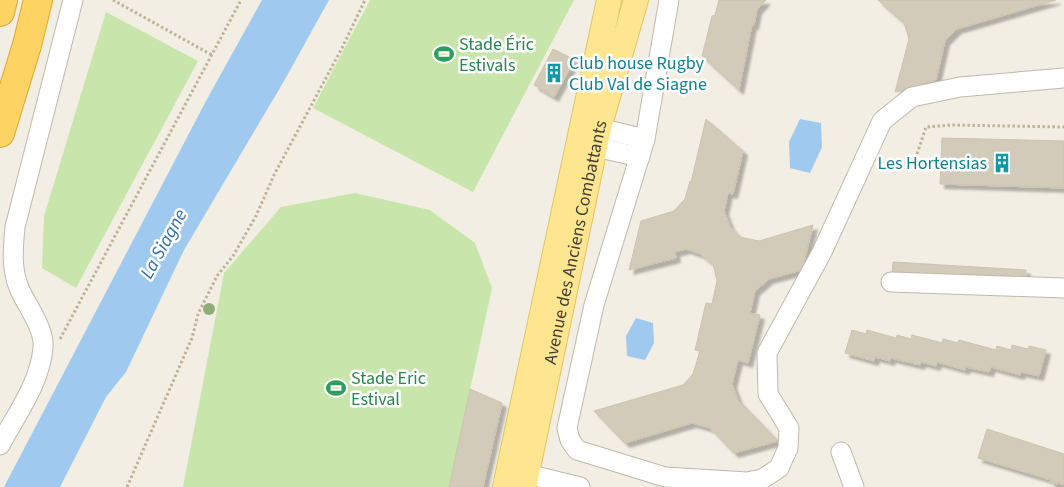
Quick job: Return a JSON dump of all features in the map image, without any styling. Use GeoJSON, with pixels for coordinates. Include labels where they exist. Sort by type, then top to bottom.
{"type":"FeatureCollection","features":[{"type":"Feature","properties":{"kind":"highway"},"geometry":{"type":"LineString","coordinates":[[0,12],[3,0]]}},
{"type":"Feature","properties":{"kind":"highway"},"geometry":{"type":"LineString","coordinates":[[0,133],[27,45],[38,0]]}},
{"type":"Feature","properties":{"kind":"main road","name":"Avenue des Anciens Combattants"},"geometry":{"type":"LineString","coordinates":[[526,481],[591,140],[610,0]]}},
{"type":"Feature","properties":{"kind":"main road","name":"Avenue des Anciens Combattants"},"geometry":{"type":"LineString","coordinates":[[505,487],[591,140],[636,0]]}},
{"type":"Feature","properties":{"kind":"street"},"geometry":{"type":"LineString","coordinates":[[0,445],[36,378],[43,346],[36,318],[19,288],[14,273],[12,251],[16,227],[73,0]]}},
{"type":"Feature","properties":{"kind":"street"},"geometry":{"type":"LineString","coordinates":[[669,0],[642,148],[594,305],[567,428],[570,440],[578,450],[665,477],[747,482],[762,480],[778,468],[788,448],[789,428],[768,394],[768,353],[822,252],[882,121],[912,97],[960,87],[1064,78]]}},
{"type":"Feature","properties":{"kind":"street"},"geometry":{"type":"LineString","coordinates":[[591,140],[642,148]]}},
{"type":"Feature","properties":{"kind":"street"},"geometry":{"type":"LineString","coordinates":[[891,282],[1064,288]]}},
{"type":"Feature","properties":{"kind":"street"},"geometry":{"type":"LineString","coordinates":[[841,452],[854,487]]}},
{"type":"Feature","properties":{"kind":"street"},"geometry":{"type":"LineString","coordinates":[[526,481],[580,487]]}},
{"type":"Feature","properties":{"kind":"path"},"geometry":{"type":"LineString","coordinates":[[113,0],[212,55]]}},
{"type":"Feature","properties":{"kind":"path"},"geometry":{"type":"LineString","coordinates":[[56,332],[59,340],[241,0]]}},
{"type":"Feature","properties":{"kind":"path"},"geometry":{"type":"LineString","coordinates":[[127,487],[192,338],[198,314],[217,276],[233,256],[256,216],[274,175],[342,48],[365,0]]}},
{"type":"Feature","properties":{"kind":"path"},"geometry":{"type":"LineString","coordinates":[[917,154],[926,127],[952,125],[1064,127]]}},
{"type":"Feature","properties":{"kind":"green space","name":"Stade Éric Estivals"},"geometry":{"type":"Polygon","coordinates":[[[370,0],[574,0],[473,192],[313,108],[370,0]]]}},
{"type":"Feature","properties":{"kind":"green space"},"geometry":{"type":"Polygon","coordinates":[[[106,12],[198,61],[76,288],[42,268],[44,216],[106,12]]]}},
{"type":"Feature","properties":{"kind":"green space","name":"Stade Eric Estival"},"geometry":{"type":"Polygon","coordinates":[[[355,193],[430,210],[475,243],[492,288],[449,487],[183,487],[224,273],[281,207],[355,193]]]}},
{"type":"Feature","properties":{"kind":"water","name":"La Siagne"},"geometry":{"type":"Polygon","coordinates":[[[262,0],[329,0],[284,81],[184,250],[126,372],[106,397],[60,487],[4,487],[206,101],[262,0]]]}},
{"type":"Feature","properties":{"kind":"water"},"geometry":{"type":"Polygon","coordinates":[[[800,119],[821,123],[822,147],[810,173],[790,168],[789,142],[800,119]]]}},
{"type":"Feature","properties":{"kind":"water"},"geometry":{"type":"Polygon","coordinates":[[[636,318],[653,323],[654,343],[645,360],[627,356],[626,336],[636,318]]]}},
{"type":"Feature","properties":{"kind":"building"},"geometry":{"type":"Polygon","coordinates":[[[719,0],[766,0],[757,10],[754,25],[752,25],[739,90],[702,56],[712,16],[715,15],[719,0]]]}},
{"type":"Feature","properties":{"kind":"building"},"geometry":{"type":"Polygon","coordinates":[[[878,0],[1056,0],[957,29],[945,41],[936,80],[895,92],[909,39],[904,23],[878,0]]]}},
{"type":"Feature","properties":{"kind":"building","name":"Club house Rugby Club Val de Siagne"},"geometry":{"type":"Polygon","coordinates":[[[553,49],[575,60],[554,97],[534,85],[553,49]]]}},
{"type":"Feature","properties":{"kind":"building"},"geometry":{"type":"Polygon","coordinates":[[[706,119],[743,151],[733,194],[728,193],[724,211],[730,226],[740,237],[759,241],[813,225],[802,270],[769,279],[755,291],[750,313],[760,315],[748,363],[738,360],[732,384],[738,400],[778,441],[734,453],[710,428],[692,423],[625,443],[594,411],[683,385],[693,374],[700,351],[695,350],[706,303],[712,304],[717,281],[713,264],[700,254],[686,249],[675,252],[676,258],[629,270],[641,221],[674,211],[685,199],[706,119]]]}},
{"type":"Feature","properties":{"kind":"building","name":"Les Hortensias"},"geometry":{"type":"Polygon","coordinates":[[[942,138],[1064,141],[1064,188],[940,184],[942,138]]]}},
{"type":"Feature","properties":{"kind":"building"},"geometry":{"type":"Polygon","coordinates":[[[893,262],[1026,270],[1026,283],[892,274],[893,262]]]}},
{"type":"Feature","properties":{"kind":"building"},"geometry":{"type":"Polygon","coordinates":[[[852,330],[866,334],[867,330],[896,338],[897,335],[911,339],[912,335],[942,343],[943,339],[958,343],[959,340],[996,350],[997,346],[1011,350],[1012,345],[1028,349],[1029,346],[1046,350],[1039,376],[1021,372],[1020,375],[991,367],[989,372],[966,367],[965,370],[937,362],[936,366],[921,362],[920,365],[891,358],[890,361],[875,357],[874,361],[845,353],[852,330]]]}},
{"type":"Feature","properties":{"kind":"building"},"geometry":{"type":"Polygon","coordinates":[[[470,389],[502,403],[483,487],[449,487],[470,389]]]}},
{"type":"Feature","properties":{"kind":"building"},"geometry":{"type":"Polygon","coordinates":[[[987,429],[1064,454],[1064,485],[978,458],[987,429]]]}},
{"type":"Feature","properties":{"kind":"place","name":"Stade Éric Estivals"},"geometry":{"type":"Point","coordinates":[444,54]}},
{"type":"Feature","properties":{"kind":"place","name":"Club house Rugby Club Val de Siagne"},"geometry":{"type":"Point","coordinates":[554,73]}},
{"type":"Feature","properties":{"kind":"place","name":"Les Hortensias"},"geometry":{"type":"Point","coordinates":[1002,163]}},
{"type":"Feature","properties":{"kind":"place","name":"Stade Eric Estival"},"geometry":{"type":"Point","coordinates":[336,388]}}]}
